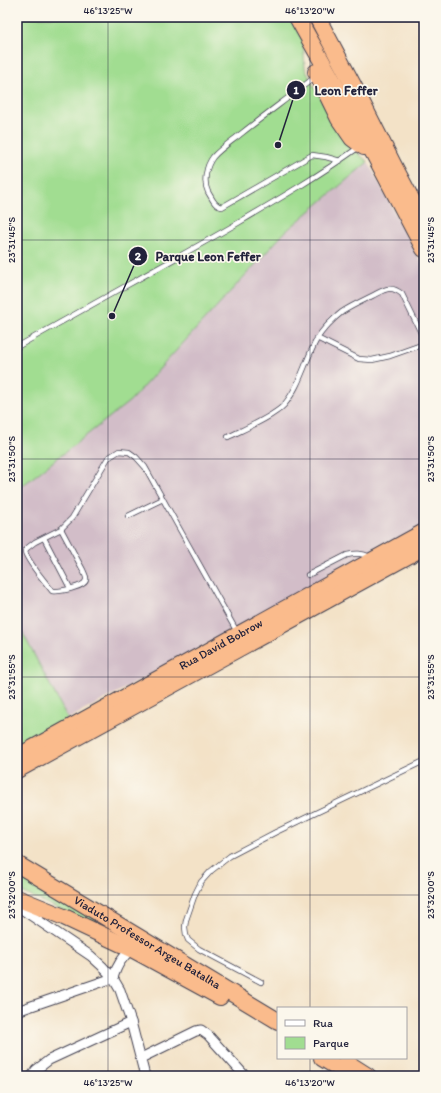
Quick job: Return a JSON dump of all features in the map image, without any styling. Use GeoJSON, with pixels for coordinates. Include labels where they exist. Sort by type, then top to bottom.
{"type":"FeatureCollection","features":[{"type":"Feature","properties":{"kind":"highway"},"geometry":{"type":"LineString","coordinates":[[297,17],[368,150],[424,248]]}},
{"type":"Feature","properties":{"kind":"highway"},"geometry":{"type":"LineString","coordinates":[[317,17],[417,204],[424,223]]}},
{"type":"Feature","properties":{"kind":"highway"},"geometry":{"type":"LineString","coordinates":[[337,55],[326,44],[321,44],[312,52],[310,57],[339,119],[352,138],[368,150]]}},
{"type":"Feature","properties":{"kind":"highway","name":"Rua David Bobrow"},"geometry":{"type":"LineString","coordinates":[[17,757],[424,532]]}},
{"type":"Feature","properties":{"kind":"highway","name":"Rua David Bobrow"},"geometry":{"type":"LineString","coordinates":[[17,770],[424,547]]}},
{"type":"Feature","properties":{"kind":"highway","name":"Viaduto Professor Argeu Batalha"},"geometry":{"type":"LineString","coordinates":[[17,864],[258,1014],[277,1030]]}},
{"type":"Feature","properties":{"kind":"highway","name":"Viaduto Professor Argeu Batalha"},"geometry":{"type":"LineString","coordinates":[[17,898],[64,917],[132,949],[258,1014],[277,1021]]}},
{"type":"Feature","properties":{"kind":"highway"},"geometry":{"type":"LineString","coordinates":[[324,1059],[352,1076]]}},
{"type":"Feature","properties":{"kind":"highway"},"geometry":{"type":"LineString","coordinates":[[341,1059],[368,1076]]}},
{"type":"Feature","properties":{"kind":"street"},"geometry":{"type":"LineString","coordinates":[[17,906],[91,956],[113,978],[120,990],[131,1022],[145,1076]]}},
{"type":"Feature","properties":{"kind":"street"},"geometry":{"type":"LineString","coordinates":[[113,978],[116,968],[122,958],[132,949]]}},
{"type":"Feature","properties":{"kind":"street"},"geometry":{"type":"LineString","coordinates":[[17,1011],[113,978]]}},
{"type":"Feature","properties":{"kind":"street"},"geometry":{"type":"LineString","coordinates":[[32,1076],[36,1070],[49,1060],[131,1022]]}},
{"type":"Feature","properties":{"kind":"street"},"geometry":{"type":"LineString","coordinates":[[141,1058],[196,1031],[201,1030],[208,1034],[245,1076]]}},
{"type":"Feature","properties":{"kind":"lane"},"geometry":{"type":"LineString","coordinates":[[318,75],[262,116],[214,157],[207,170],[207,189],[215,204],[222,207],[312,155],[340,161]]}},
{"type":"Feature","properties":{"kind":"lane"},"geometry":{"type":"LineString","coordinates":[[17,347],[221,233],[301,186],[340,161],[368,150]]}},
{"type":"Feature","properties":{"kind":"lane"},"geometry":{"type":"LineString","coordinates":[[228,437],[275,413],[283,406],[292,395],[298,383],[317,338],[342,312],[383,290],[391,288],[402,294],[424,339]]}},
{"type":"Feature","properties":{"kind":"lane"},"geometry":{"type":"LineString","coordinates":[[317,338],[359,359],[372,360],[390,356],[424,344]]}},
{"type":"Feature","properties":{"kind":"lane"},"geometry":{"type":"LineString","coordinates":[[61,529],[86,577],[86,580],[84,583],[63,591],[52,591],[26,556],[26,549],[35,542],[61,529],[72,518],[108,458],[119,451],[129,452],[136,457],[144,467],[164,499],[238,635]]}},
{"type":"Feature","properties":{"kind":"lane"},"geometry":{"type":"LineString","coordinates":[[128,516],[164,499]]}},
{"type":"Feature","properties":{"kind":"lane"},"geometry":{"type":"LineString","coordinates":[[44,538],[70,588]]}},
{"type":"Feature","properties":{"kind":"lane"},"geometry":{"type":"LineString","coordinates":[[308,575],[347,555],[354,553],[364,554],[375,559]]}},
{"type":"Feature","properties":{"kind":"lane"},"geometry":{"type":"LineString","coordinates":[[262,982],[199,948],[188,940],[185,927],[186,920],[194,894],[201,882],[211,871],[230,856],[276,832],[424,761]]}},
{"type":"Feature","properties":{"kind":"shaded area"},"geometry":{"type":"Polygon","coordinates":[[[368,162],[424,267],[424,527],[68,719],[17,622],[17,490],[130,401],[285,232],[368,162]]]}},
{"type":"Feature","properties":{"kind":"green space"},"geometry":{"type":"Polygon","coordinates":[[[17,17],[291,17],[303,41],[305,68],[314,87],[348,144],[368,162],[285,232],[130,401],[17,490],[17,17]]]}},
{"type":"Feature","properties":{"kind":"green space"},"geometry":{"type":"Polygon","coordinates":[[[17,622],[68,719],[17,746],[17,622]]]}},
{"type":"Feature","properties":{"kind":"green space"},"geometry":{"type":"Polygon","coordinates":[[[17,868],[130,941],[17,890],[17,868]]]}},
{"type":"Feature","properties":{"kind":"place","name":"Leon Feffer"},"geometry":{"type":"Point","coordinates":[278,145]}},
{"type":"Feature","properties":{"kind":"place","name":"Parque Leon Feffer"},"geometry":{"type":"Point","coordinates":[112,316]}}]}
